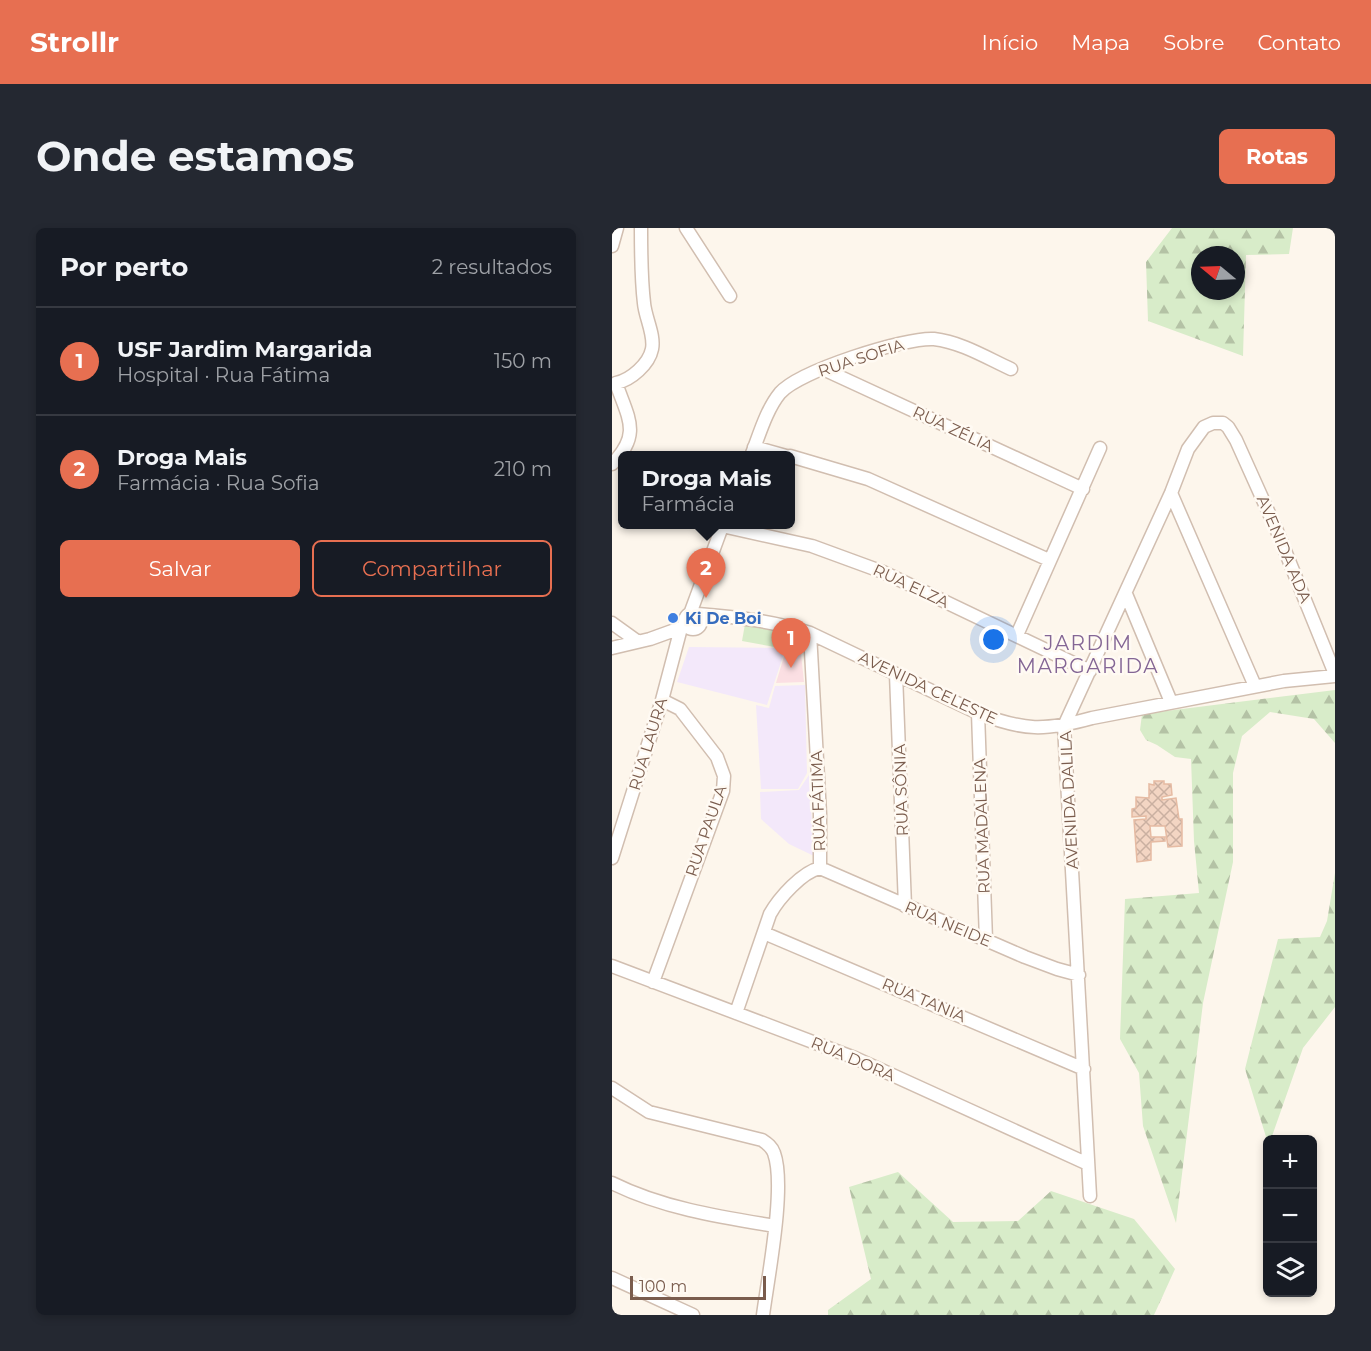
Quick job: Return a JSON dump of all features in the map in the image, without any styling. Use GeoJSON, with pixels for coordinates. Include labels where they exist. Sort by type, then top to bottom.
{"type":"FeatureCollection","features":[{"type":"Feature","properties":{"kind":"street"},"geometry":{"type":"LineString","coordinates":[[612,246],[617,228]]}},
{"type":"Feature","properties":{"kind":"street"},"geometry":{"type":"LineString","coordinates":[[623,451],[630,440],[631,431],[616,383],[633,376],[647,360],[652,348],[643,301],[640,228]]}},
{"type":"Feature","properties":{"kind":"street"},"geometry":{"type":"LineString","coordinates":[[686,228],[730,296]]}},
{"type":"Feature","properties":{"kind":"street","name":"RUA SOFIA"},"geometry":{"type":"LineString","coordinates":[[753,451],[780,394],[796,382],[823,369],[892,345],[935,339],[968,349],[1011,369]]}},
{"type":"Feature","properties":{"kind":"street","name":"RUA ZÉLIA"},"geometry":{"type":"LineString","coordinates":[[823,369],[1083,489]]}},
{"type":"Feature","properties":{"kind":"street","name":"AVENIDA DALILA"},"geometry":{"type":"LineString","coordinates":[[1090,1196],[1064,726],[1171,494],[1188,449],[1204,427],[1213,423],[1222,423],[1228,427]]}},
{"type":"Feature","properties":{"kind":"street","name":"AVENIDA ADA"},"geometry":{"type":"LineString","coordinates":[[1228,427],[1277,531],[1335,675]]}},
{"type":"Feature","properties":{"kind":"street"},"geometry":{"type":"LineString","coordinates":[[1017,635],[1100,448]]}},
{"type":"Feature","properties":{"kind":"street"},"geometry":{"type":"LineString","coordinates":[[795,458],[868,479],[1049,560]]}},
{"type":"Feature","properties":{"kind":"street"},"geometry":{"type":"LineString","coordinates":[[1171,494],[1255,686]]}},
{"type":"Feature","properties":{"kind":"street"},"geometry":{"type":"LineString","coordinates":[[612,648],[650,639],[691,622],[722,529]]}},
{"type":"Feature","properties":{"kind":"street","name":"RUA ELZA"},"geometry":{"type":"LineString","coordinates":[[740,529],[812,546],[883,572],[1090,671]]}},
{"type":"Feature","properties":{"kind":"street"},"geometry":{"type":"LineString","coordinates":[[1126,594],[1171,702]]}},
{"type":"Feature","properties":{"kind":"street","name":"AVENIDA CELESTE"},"geometry":{"type":"LineString","coordinates":[[691,622],[738,617],[784,625],[810,633],[978,713],[1024,727],[1064,726],[1255,686],[1335,675]]}},
{"type":"Feature","properties":{"kind":"street","name":"RUA LAURA"},"geometry":{"type":"LineString","coordinates":[[612,858],[662,699],[691,622]]}},
{"type":"Feature","properties":{"kind":"street"},"geometry":{"type":"LineString","coordinates":[[612,623],[637,641]]}},
{"type":"Feature","properties":{"kind":"street","name":"RUA FÁTIMA"},"geometry":{"type":"LineString","coordinates":[[736,1013],[776,904],[814,869],[820,868],[820,814],[810,633]]}},
{"type":"Feature","properties":{"kind":"street","name":"RUA SÔNIA"},"geometry":{"type":"LineString","coordinates":[[896,674],[905,906]]}},
{"type":"Feature","properties":{"kind":"street","name":"RUA PAULA"},"geometry":{"type":"LineString","coordinates":[[653,982],[723,791],[724,776],[721,764],[694,724],[680,709],[662,699]]}},
{"type":"Feature","properties":{"kind":"street","name":"RUA MADALENA"},"geometry":{"type":"LineString","coordinates":[[978,713],[986,940]]}},
{"type":"Feature","properties":{"kind":"street","name":"RUA NEIDE"},"geometry":{"type":"LineString","coordinates":[[820,868],[1051,967],[1079,975]]}},
{"type":"Feature","properties":{"kind":"street","name":"RUA TANIA"},"geometry":{"type":"LineString","coordinates":[[764,933],[1084,1069]]}},
{"type":"Feature","properties":{"kind":"street","name":"RUA DORA"},"geometry":{"type":"LineString","coordinates":[[612,966],[855,1059],[1088,1164]]}},
{"type":"Feature","properties":{"kind":"street"},"geometry":{"type":"LineString","coordinates":[[612,1089],[649,1112],[762,1140],[768,1144],[775,1155],[778,1187],[763,1315]]}},
{"type":"Feature","properties":{"kind":"street"},"geometry":{"type":"LineString","coordinates":[[612,1183],[625,1190],[687,1209],[775,1226]]}},
{"type":"Feature","properties":{"kind":"street"},"geometry":{"type":"LineString","coordinates":[[612,1278],[693,1315]]}},
{"type":"Feature","properties":{"kind":"shaded area"},"geometry":{"type":"Polygon","coordinates":[[[689,647],[782,648],[785,650],[767,705],[677,682],[689,647]]]}},
{"type":"Feature","properties":{"kind":"shaded area"},"geometry":{"type":"Polygon","coordinates":[[[785,653],[801,654],[804,682],[776,683],[785,653]]]}},
{"type":"Feature","properties":{"kind":"shaded area"},"geometry":{"type":"Polygon","coordinates":[[[805,685],[807,773],[798,789],[761,789],[756,705],[769,708],[775,686],[805,685]]]}},
{"type":"Feature","properties":{"kind":"shaded area"},"geometry":{"type":"Polygon","coordinates":[[[809,775],[814,856],[789,844],[761,819],[760,792],[799,790],[809,775]]]}},
{"type":"Feature","properties":{"kind":"green space"},"geometry":{"type":"Polygon","coordinates":[[[1172,228],[1293,228],[1289,254],[1246,255],[1245,289],[1245,246],[1191,246],[1191,300],[1245,300],[1243,356],[1148,321],[1146,262],[1172,228]]]}},
{"type":"Feature","properties":{"kind":"green space"},"geometry":{"type":"Polygon","coordinates":[[[745,624],[778,631],[775,647],[742,641],[745,624]]]}},
{"type":"Feature","properties":{"kind":"green space"},"geometry":{"type":"Polygon","coordinates":[[[1335,690],[1335,743],[1314,719],[1270,712],[1242,736],[1233,773],[1233,862],[1203,1003],[1176,1223],[1143,1126],[1139,1073],[1120,1039],[1125,899],[1199,893],[1194,841],[1191,759],[1175,757],[1146,740],[1140,730],[1142,714],[1335,690]]]}},
{"type":"Feature","properties":{"kind":"green space"},"geometry":{"type":"Polygon","coordinates":[[[1335,873],[1335,1007],[1303,1048],[1272,1135],[1265,1135],[1245,1069],[1278,939],[1320,937],[1327,921],[1335,873]]]}},
{"type":"Feature","properties":{"kind":"green space"},"geometry":{"type":"Polygon","coordinates":[[[898,1172],[953,1222],[1018,1221],[1051,1191],[1134,1219],[1175,1269],[1154,1315],[828,1315],[828,1310],[871,1279],[849,1187],[898,1172]]]}},
{"type":"Feature","properties":{"kind":"building"},"geometry":{"type":"Polygon","coordinates":[[[1154,781],[1171,784],[1172,795],[1162,797],[1162,800],[1176,798],[1179,819],[1182,819],[1182,846],[1168,847],[1165,826],[1150,826],[1151,837],[1165,837],[1165,841],[1151,842],[1151,860],[1137,862],[1134,820],[1146,819],[1146,816],[1132,817],[1132,809],[1136,808],[1136,797],[1149,798],[1149,784],[1154,785],[1154,781]]]}},
{"type":"Feature","properties":{"kind":"place","name":"Droga Mais"},"geometry":{"type":"Point","coordinates":[706,598]}},
{"type":"Feature","properties":{"kind":"place","name":"Ki De Boi"},"geometry":{"type":"Point","coordinates":[673,618]}},
{"type":"Feature","properties":{"kind":"place","name":"USF Jardim Margarida"},"geometry":{"type":"Point","coordinates":[791,668]}},
{"type":"Feature","properties":{"kind":"district","name":"JARDIM MARGARIDA"},"geometry":{"type":"Point","coordinates":[1088,654]}}]}
